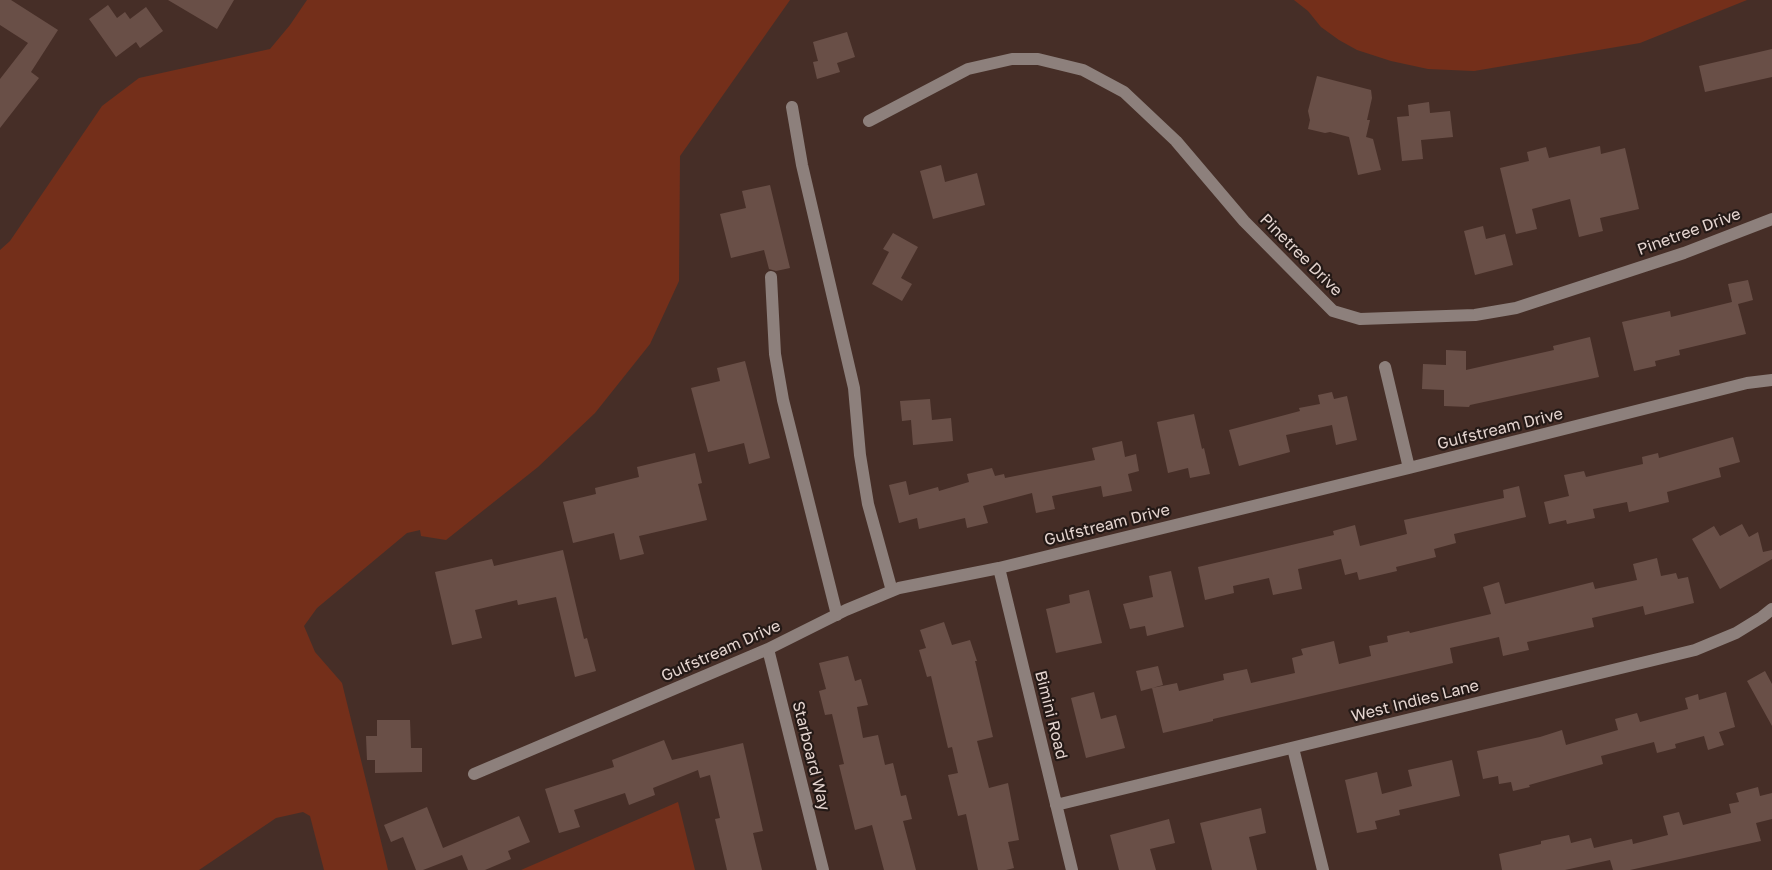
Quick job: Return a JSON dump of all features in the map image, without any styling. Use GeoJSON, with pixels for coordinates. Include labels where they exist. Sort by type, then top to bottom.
{"type":"FeatureCollection","features":[{"type":"Feature","properties":{"kind":"street","name":"Pinetree Drive"},"geometry":{"type":"LineString","coordinates":[[869,121],[968,69],[1012,59],[1038,59],[1083,70],[1124,92],[1176,141],[1244,221],[1333,311],[1360,319],[1475,315],[1516,308],[1684,253],[1772,219]]}},
{"type":"Feature","properties":{"kind":"street"},"geometry":{"type":"LineString","coordinates":[[792,107],[802,165],[854,388],[860,455],[868,504],[892,591]]}},
{"type":"Feature","properties":{"kind":"street"},"geometry":{"type":"LineString","coordinates":[[771,277],[775,354],[783,400],[837,614]]}},
{"type":"Feature","properties":{"kind":"street"},"geometry":{"type":"LineString","coordinates":[[1385,367],[1409,468]]}},
{"type":"Feature","properties":{"kind":"street","name":"Gulfstream Drive"},"geometry":{"type":"LineString","coordinates":[[474,774],[768,649],[837,614],[892,591],[999,568],[1747,383],[1772,380]]}},
{"type":"Feature","properties":{"kind":"street","name":"Bimini Road"},"geometry":{"type":"LineString","coordinates":[[999,568],[1072,870]]}},
{"type":"Feature","properties":{"kind":"street","name":"West Indies Lane"},"geometry":{"type":"LineString","coordinates":[[1056,805],[1695,650],[1736,633],[1772,609]]}},
{"type":"Feature","properties":{"kind":"street","name":"Starboard Way"},"geometry":{"type":"LineString","coordinates":[[768,649],[823,870]]}},
{"type":"Feature","properties":{"kind":"street"},"geometry":{"type":"LineString","coordinates":[[1293,748],[1323,870]]}},
{"type":"Feature","properties":{"kind":"shaded area"},"geometry":{"type":"Polygon","coordinates":[[[307,0],[790,0],[680,156],[679,281],[650,344],[595,413],[538,467],[446,540],[421,536],[420,530],[407,533],[317,608],[304,626],[315,652],[342,683],[388,870],[324,870],[310,816],[303,812],[276,818],[199,870],[0,870],[0,250],[10,241],[102,106],[139,78],[270,49],[307,0]]]}},
{"type":"Feature","properties":{"kind":"shaded area"},"geometry":{"type":"Polygon","coordinates":[[[1294,0],[1747,0],[1640,43],[1474,71],[1428,69],[1391,61],[1357,50],[1321,27],[1308,11],[1294,0]]]}},
{"type":"Feature","properties":{"kind":"shaded area"},"geometry":{"type":"Polygon","coordinates":[[[678,802],[695,870],[521,870],[678,802]]]}},
{"type":"Feature","properties":{"kind":"building"},"geometry":{"type":"Polygon","coordinates":[[[0,0],[11,0],[58,30],[31,72],[39,78],[0,128],[0,79],[28,43],[0,25],[0,0]]]}},
{"type":"Feature","properties":{"kind":"building"},"geometry":{"type":"Polygon","coordinates":[[[168,0],[234,0],[217,29],[168,0]]]}},
{"type":"Feature","properties":{"kind":"building"},"geometry":{"type":"Polygon","coordinates":[[[108,5],[117,18],[125,12],[130,19],[146,7],[163,31],[140,48],[136,42],[116,57],[89,19],[108,5]]]}},
{"type":"Feature","properties":{"kind":"building"},"geometry":{"type":"Polygon","coordinates":[[[847,32],[855,57],[837,63],[840,72],[817,79],[813,62],[818,61],[813,42],[847,32]]]}},
{"type":"Feature","properties":{"kind":"building"},"geometry":{"type":"Polygon","coordinates":[[[1772,49],[1772,77],[1705,92],[1699,66],[1772,49]]]}},
{"type":"Feature","properties":{"kind":"building"},"geometry":{"type":"Polygon","coordinates":[[[1317,76],[1371,90],[1372,98],[1367,120],[1370,120],[1366,137],[1373,139],[1381,170],[1358,175],[1349,137],[1308,129],[1310,120],[1308,111],[1317,76]]]}},
{"type":"Feature","properties":{"kind":"building"},"geometry":{"type":"Polygon","coordinates":[[[1429,102],[1430,113],[1450,111],[1453,137],[1421,140],[1423,159],[1402,161],[1397,117],[1409,116],[1408,105],[1429,102]]]}},
{"type":"Feature","properties":{"kind":"building"},"geometry":{"type":"Polygon","coordinates":[[[1600,146],[1601,154],[1625,148],[1639,209],[1600,218],[1603,231],[1579,237],[1570,199],[1532,209],[1537,229],[1516,234],[1500,168],[1529,161],[1527,152],[1546,147],[1549,158],[1600,146]]]}},
{"type":"Feature","properties":{"kind":"building"},"geometry":{"type":"Polygon","coordinates":[[[941,165],[945,182],[977,173],[985,205],[933,219],[920,171],[941,165]]]}},
{"type":"Feature","properties":{"kind":"building"},"geometry":{"type":"Polygon","coordinates":[[[770,185],[790,268],[776,271],[769,269],[764,250],[731,258],[720,214],[746,208],[742,191],[770,185]]]}},
{"type":"Feature","properties":{"kind":"building"},"geometry":{"type":"Polygon","coordinates":[[[1483,226],[1486,239],[1505,234],[1513,265],[1475,275],[1464,231],[1483,226]]]}},
{"type":"Feature","properties":{"kind":"building"},"geometry":{"type":"Polygon","coordinates":[[[893,233],[918,247],[901,278],[912,284],[902,301],[872,284],[889,252],[883,249],[893,233]]]}},
{"type":"Feature","properties":{"kind":"building"},"geometry":{"type":"Polygon","coordinates":[[[1748,280],[1753,300],[1738,304],[1746,334],[1679,350],[1680,355],[1655,361],[1656,366],[1634,371],[1622,322],[1670,311],[1671,317],[1732,302],[1728,284],[1748,280]]]}},
{"type":"Feature","properties":{"kind":"building"},"geometry":{"type":"Polygon","coordinates":[[[1590,337],[1599,377],[1470,405],[1469,407],[1444,406],[1444,390],[1422,389],[1423,364],[1446,365],[1446,350],[1466,351],[1466,370],[1554,350],[1553,346],[1590,337]]]}},
{"type":"Feature","properties":{"kind":"building"},"geometry":{"type":"Polygon","coordinates":[[[745,361],[770,458],[749,464],[744,443],[708,452],[691,388],[720,381],[717,368],[745,361]]]}},
{"type":"Feature","properties":{"kind":"building"},"geometry":{"type":"Polygon","coordinates":[[[1332,392],[1334,399],[1347,396],[1357,440],[1336,445],[1332,425],[1286,435],[1290,452],[1239,466],[1229,430],[1300,411],[1299,408],[1320,404],[1318,395],[1332,392]]]}},
{"type":"Feature","properties":{"kind":"building"},"geometry":{"type":"Polygon","coordinates":[[[930,399],[932,420],[951,418],[953,441],[913,445],[911,420],[902,421],[900,401],[930,399]]]}},
{"type":"Feature","properties":{"kind":"building"},"geometry":{"type":"Polygon","coordinates":[[[1194,414],[1210,474],[1190,478],[1188,468],[1168,473],[1157,422],[1194,414]]]}},
{"type":"Feature","properties":{"kind":"building"},"geometry":{"type":"Polygon","coordinates":[[[1733,437],[1740,462],[1719,468],[1721,477],[1667,492],[1669,502],[1629,512],[1627,502],[1593,509],[1595,518],[1567,524],[1566,520],[1549,524],[1544,502],[1569,496],[1564,475],[1584,471],[1586,477],[1643,464],[1642,457],[1658,453],[1659,458],[1733,437]]]}},
{"type":"Feature","properties":{"kind":"building"},"geometry":{"type":"Polygon","coordinates":[[[1122,441],[1125,457],[1136,454],[1139,471],[1128,474],[1132,491],[1103,497],[1101,486],[1052,496],[1055,509],[1036,513],[1032,493],[983,506],[988,523],[967,528],[965,518],[919,529],[917,518],[899,523],[889,485],[906,481],[909,495],[938,487],[939,491],[969,482],[967,474],[992,468],[995,476],[1004,474],[1005,478],[1095,460],[1092,448],[1122,441]]]}},
{"type":"Feature","properties":{"kind":"building"},"geometry":{"type":"Polygon","coordinates":[[[695,453],[702,483],[698,484],[707,520],[639,536],[644,554],[620,560],[614,533],[573,543],[563,502],[596,494],[595,488],[639,477],[637,467],[695,453]]]}},
{"type":"Feature","properties":{"kind":"building"},"geometry":{"type":"Polygon","coordinates":[[[1519,486],[1526,517],[1454,534],[1456,543],[1434,549],[1436,557],[1396,567],[1397,571],[1359,580],[1357,572],[1345,575],[1341,559],[1298,569],[1302,589],[1273,595],[1269,578],[1233,586],[1234,593],[1205,600],[1198,567],[1334,535],[1333,531],[1355,525],[1360,546],[1407,534],[1404,520],[1504,498],[1503,490],[1519,486]]]}},
{"type":"Feature","properties":{"kind":"building"},"geometry":{"type":"Polygon","coordinates":[[[1742,524],[1749,537],[1758,532],[1763,552],[1772,550],[1772,559],[1720,589],[1692,539],[1714,526],[1720,536],[1742,524]]]}},
{"type":"Feature","properties":{"kind":"building"},"geometry":{"type":"Polygon","coordinates":[[[563,550],[584,639],[587,638],[596,671],[575,677],[556,597],[518,605],[517,600],[475,610],[482,638],[452,645],[435,572],[492,559],[494,566],[563,550]]]}},
{"type":"Feature","properties":{"kind":"building"},"geometry":{"type":"Polygon","coordinates":[[[1657,558],[1661,576],[1676,573],[1678,579],[1688,577],[1694,603],[1645,615],[1643,606],[1592,618],[1594,627],[1527,642],[1529,650],[1503,656],[1499,637],[1450,648],[1453,663],[1213,719],[1213,721],[1163,733],[1152,688],[1177,683],[1179,691],[1224,680],[1223,674],[1247,669],[1251,683],[1295,673],[1292,658],[1303,655],[1301,649],[1334,641],[1339,664],[1371,656],[1369,646],[1388,642],[1387,636],[1409,631],[1410,633],[1491,614],[1483,587],[1499,582],[1505,604],[1593,582],[1595,589],[1637,580],[1633,564],[1657,558]]]}},
{"type":"Feature","properties":{"kind":"building"},"geometry":{"type":"Polygon","coordinates":[[[1171,571],[1184,627],[1147,636],[1145,626],[1130,629],[1123,604],[1153,597],[1149,576],[1171,571]]]}},
{"type":"Feature","properties":{"kind":"building"},"geometry":{"type":"Polygon","coordinates":[[[1089,590],[1102,643],[1056,653],[1046,609],[1070,603],[1069,595],[1089,590]]]}},
{"type":"Feature","properties":{"kind":"building"},"geometry":{"type":"Polygon","coordinates":[[[944,622],[952,645],[970,640],[977,661],[975,661],[993,737],[977,741],[989,788],[1008,783],[1019,840],[1008,842],[1014,868],[1006,870],[978,870],[966,814],[958,816],[948,775],[958,773],[952,747],[948,748],[931,676],[927,677],[919,650],[926,648],[920,630],[944,622]]]}},
{"type":"Feature","properties":{"kind":"building"},"geometry":{"type":"Polygon","coordinates":[[[848,656],[855,681],[861,679],[868,705],[857,707],[863,738],[878,735],[885,765],[893,763],[901,796],[906,795],[912,819],[903,821],[916,870],[884,870],[872,825],[855,830],[839,765],[844,764],[832,714],[825,715],[819,691],[826,689],[819,663],[848,656]]]}},
{"type":"Feature","properties":{"kind":"building"},"geometry":{"type":"Polygon","coordinates":[[[1158,666],[1163,685],[1141,691],[1136,671],[1158,666]]]}},
{"type":"Feature","properties":{"kind":"building"},"geometry":{"type":"Polygon","coordinates":[[[1765,671],[1772,684],[1772,726],[1747,681],[1765,671]]]}},
{"type":"Feature","properties":{"kind":"building"},"geometry":{"type":"Polygon","coordinates":[[[1094,692],[1101,719],[1116,715],[1125,748],[1086,758],[1071,698],[1094,692]]]}},
{"type":"Feature","properties":{"kind":"building"},"geometry":{"type":"Polygon","coordinates":[[[1726,692],[1735,727],[1719,732],[1724,745],[1708,750],[1704,736],[1675,744],[1676,748],[1657,753],[1654,742],[1601,756],[1603,764],[1513,791],[1511,782],[1499,784],[1498,776],[1483,779],[1477,751],[1540,737],[1562,730],[1566,745],[1618,730],[1615,719],[1637,713],[1640,722],[1688,709],[1685,698],[1698,694],[1699,700],[1726,692]]]}},
{"type":"Feature","properties":{"kind":"building"},"geometry":{"type":"Polygon","coordinates":[[[377,720],[410,720],[411,748],[422,748],[422,772],[375,773],[375,760],[367,760],[366,736],[377,736],[377,720]]]}},
{"type":"Feature","properties":{"kind":"building"},"geometry":{"type":"Polygon","coordinates":[[[664,740],[672,760],[743,743],[763,831],[753,833],[762,870],[727,870],[715,819],[720,818],[710,775],[700,778],[698,770],[653,788],[655,795],[629,805],[625,793],[574,810],[580,827],[559,833],[545,789],[614,767],[612,760],[664,740]]]}},
{"type":"Feature","properties":{"kind":"building"},"geometry":{"type":"Polygon","coordinates":[[[1452,760],[1460,796],[1399,810],[1400,815],[1375,821],[1377,829],[1357,833],[1345,780],[1377,772],[1382,794],[1412,786],[1408,770],[1452,760]]]}},
{"type":"Feature","properties":{"kind":"building"},"geometry":{"type":"Polygon","coordinates":[[[1758,787],[1760,796],[1772,793],[1772,819],[1756,823],[1761,841],[1630,870],[1613,870],[1610,860],[1565,870],[1502,870],[1499,854],[1541,844],[1541,841],[1569,835],[1571,843],[1591,838],[1594,848],[1632,839],[1633,844],[1668,835],[1663,816],[1679,812],[1683,825],[1731,813],[1729,804],[1739,802],[1736,793],[1758,787]]]}},
{"type":"Feature","properties":{"kind":"building"},"geometry":{"type":"Polygon","coordinates":[[[427,807],[443,848],[519,816],[530,842],[508,851],[511,859],[485,870],[468,870],[462,855],[423,870],[416,870],[403,837],[391,842],[384,825],[427,807]]]}},
{"type":"Feature","properties":{"kind":"building"},"geometry":{"type":"Polygon","coordinates":[[[1261,808],[1266,833],[1249,837],[1257,870],[1212,870],[1200,823],[1261,808]]]}},
{"type":"Feature","properties":{"kind":"building"},"geometry":{"type":"Polygon","coordinates":[[[1169,819],[1175,843],[1150,849],[1156,870],[1119,870],[1110,835],[1169,819]]]}}]}
